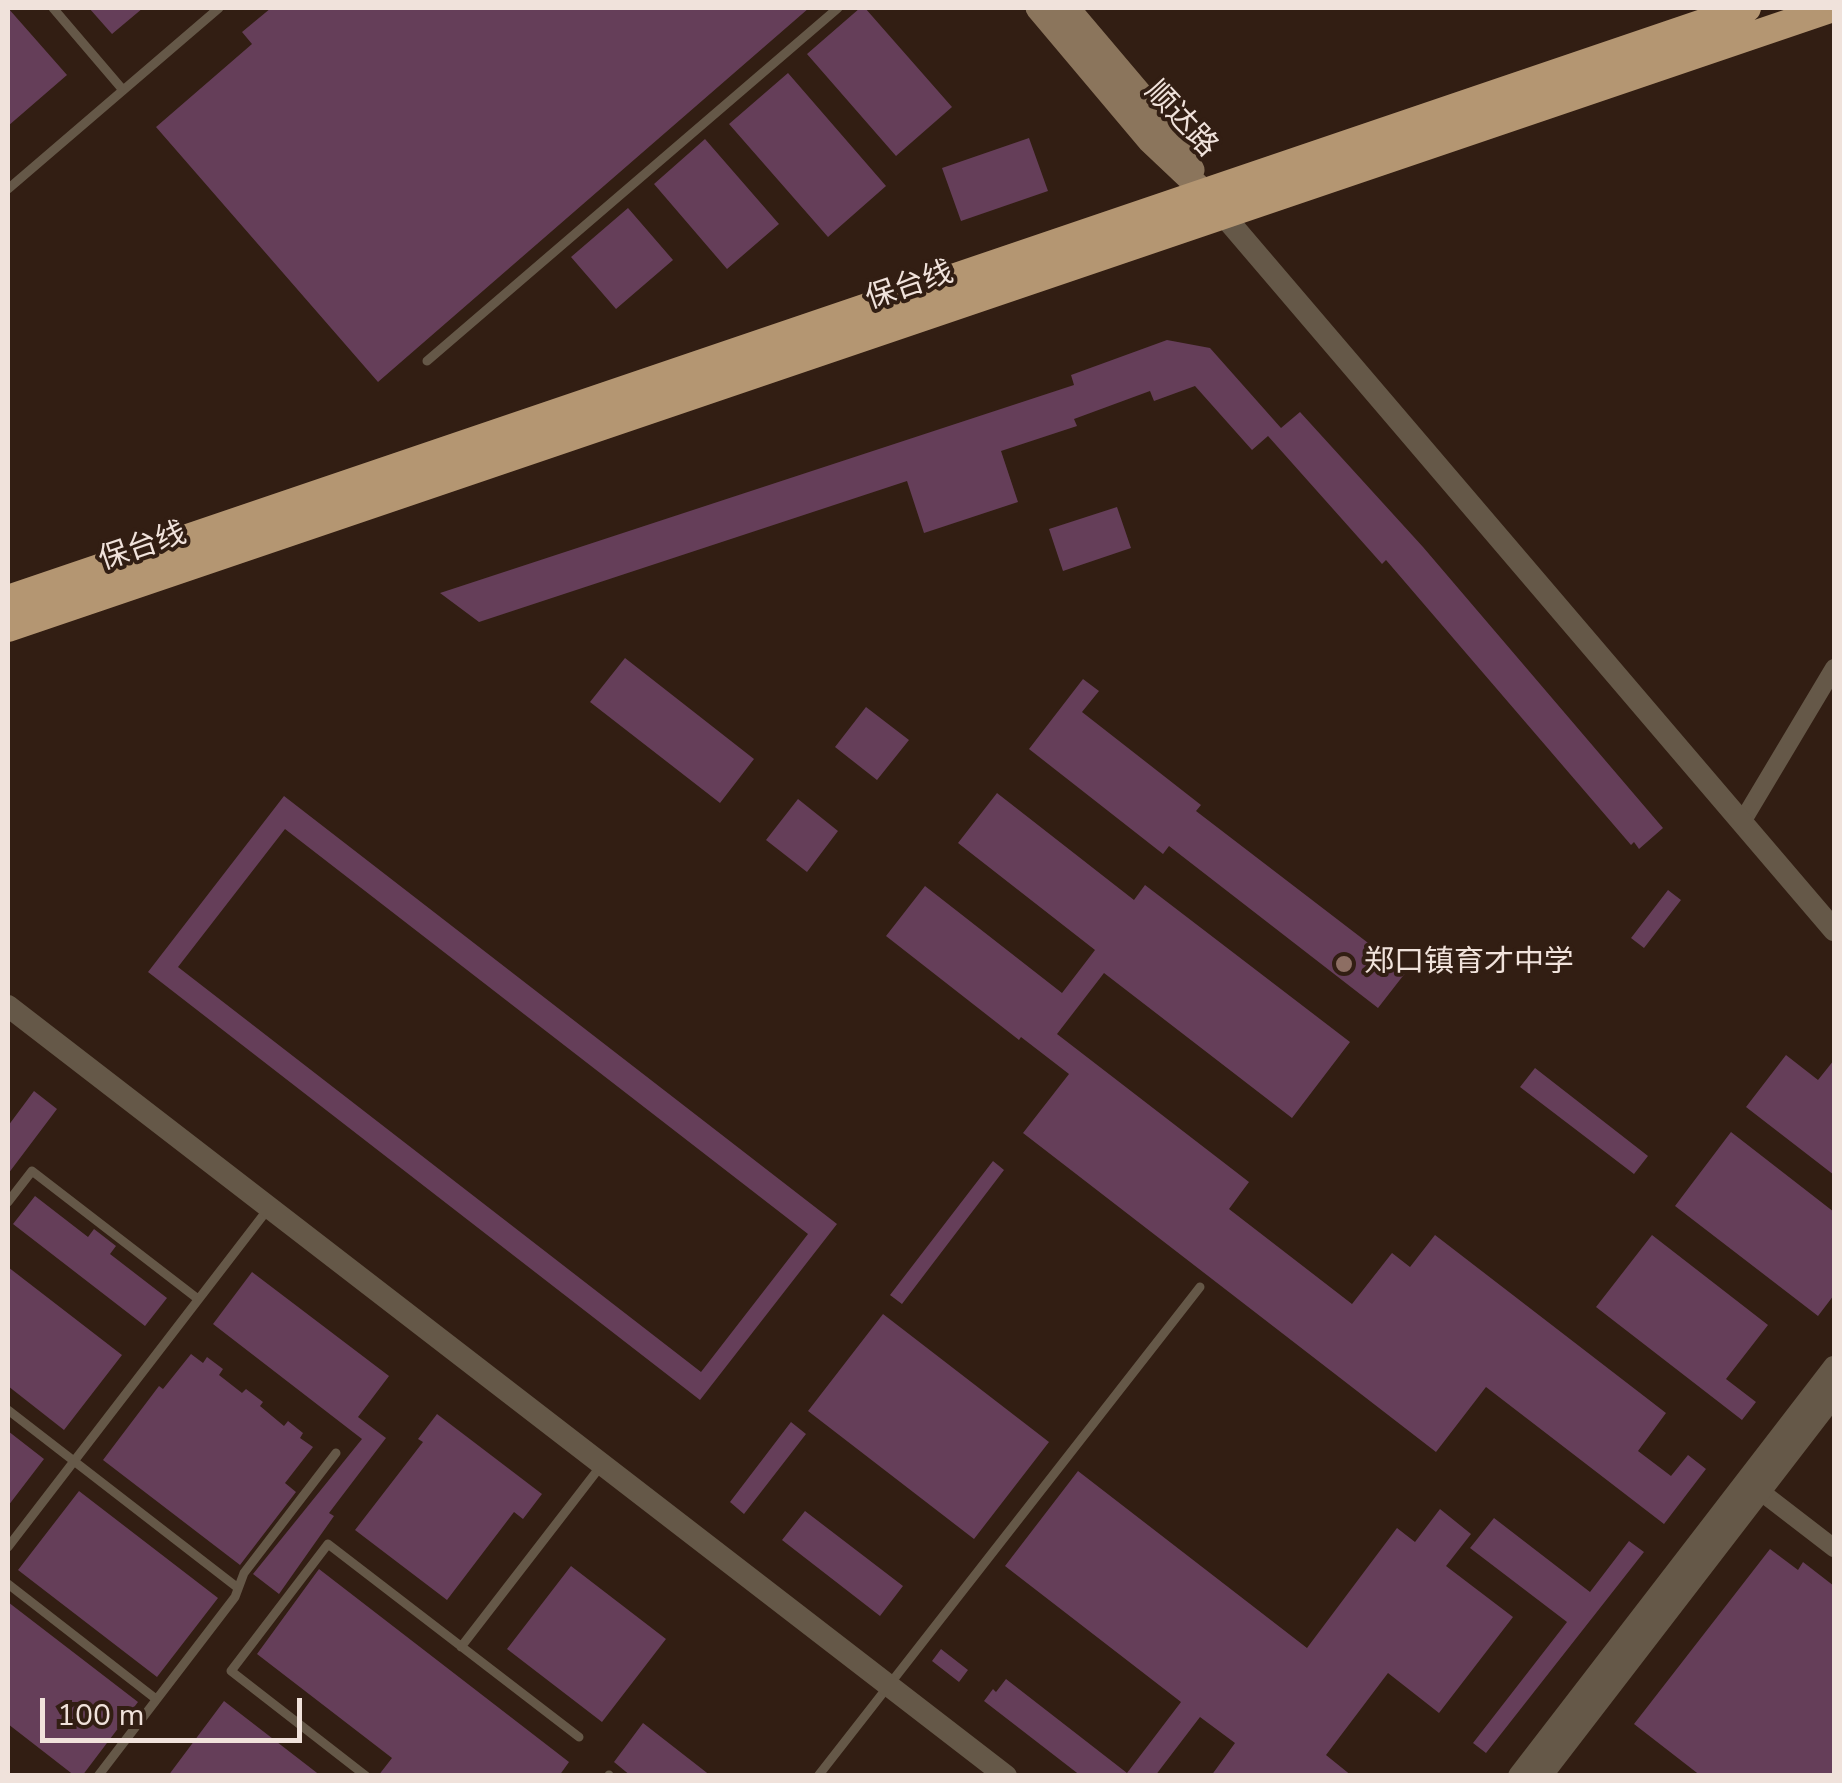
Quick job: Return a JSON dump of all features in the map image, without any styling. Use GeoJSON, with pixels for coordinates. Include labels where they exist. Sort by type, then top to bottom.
{"type":"FeatureCollection","features":[{"type":"Feature","properties":{"kind":"highway","name":"保台线"},"geometry":{"type":"LineString","coordinates":[[8,599],[1747,8]]}},
{"type":"Feature","properties":{"kind":"highway","name":"保台线"},"geometry":{"type":"LineString","coordinates":[[8,628],[1833,8]]}},
{"type":"Feature","properties":{"kind":"main road","name":"顺达路"},"geometry":{"type":"LineString","coordinates":[[1038,8],[1150,141],[1204,192]]}},
{"type":"Feature","properties":{"kind":"main road","name":"顺达路"},"geometry":{"type":"LineString","coordinates":[[1067,8],[1167,126],[1204,192]]}},
{"type":"Feature","properties":{"kind":"street"},"geometry":{"type":"LineString","coordinates":[[1204,192],[1834,930]]}},
{"type":"Feature","properties":{"kind":"street"},"geometry":{"type":"LineString","coordinates":[[1742,822],[1834,668]]}},
{"type":"Feature","properties":{"kind":"street"},"geometry":{"type":"LineString","coordinates":[[8,1006],[1006,1776]]}},
{"type":"Feature","properties":{"kind":"street"},"geometry":{"type":"LineString","coordinates":[[1519,1776],[1834,1367]]}},
{"type":"Feature","properties":{"kind":"street"},"geometry":{"type":"LineString","coordinates":[[1541,1776],[1834,1395]]}},
{"type":"Feature","properties":{"kind":"street"},"geometry":{"type":"LineString","coordinates":[[1760,1491],[1834,1548]]}},
{"type":"Feature","properties":{"kind":"lane"},"geometry":{"type":"LineString","coordinates":[[53,8],[124,90]]}},
{"type":"Feature","properties":{"kind":"lane"},"geometry":{"type":"LineString","coordinates":[[8,189],[219,8]]}},
{"type":"Feature","properties":{"kind":"lane"},"geometry":{"type":"LineString","coordinates":[[427,361],[838,8]]}},
{"type":"Feature","properties":{"kind":"lane"},"geometry":{"type":"LineString","coordinates":[[8,1202],[32,1171],[198,1300]]}},
{"type":"Feature","properties":{"kind":"lane"},"geometry":{"type":"LineString","coordinates":[[8,1547],[269,1208]]}},
{"type":"Feature","properties":{"kind":"lane"},"geometry":{"type":"LineString","coordinates":[[818,1776],[1200,1286]]}},
{"type":"Feature","properties":{"kind":"lane"},"geometry":{"type":"LineString","coordinates":[[8,1410],[238,1588]]}},
{"type":"Feature","properties":{"kind":"lane"},"geometry":{"type":"LineString","coordinates":[[98,1776],[235,1596],[244,1572],[336,1453]]}},
{"type":"Feature","properties":{"kind":"lane"},"geometry":{"type":"LineString","coordinates":[[462,1646],[602,1464]]}},
{"type":"Feature","properties":{"kind":"lane"},"geometry":{"type":"LineString","coordinates":[[366,1776],[231,1671],[328,1544],[579,1737]]}},
{"type":"Feature","properties":{"kind":"lane"},"geometry":{"type":"LineString","coordinates":[[8,1584],[156,1699]]}},
{"type":"Feature","properties":{"kind":"building"},"geometry":{"type":"Polygon","coordinates":[[[8,8],[67,75],[8,126],[8,8]]]}},
{"type":"Feature","properties":{"kind":"building"},"geometry":{"type":"Polygon","coordinates":[[[89,8],[143,8],[112,34],[89,8]]]}},
{"type":"Feature","properties":{"kind":"building"},"geometry":{"type":"Polygon","coordinates":[[[271,8],[809,8],[378,382],[156,127],[252,44],[242,32],[271,8]]]}},
{"type":"Feature","properties":{"kind":"building"},"geometry":{"type":"Polygon","coordinates":[[[860,8],[865,8],[952,107],[896,156],[807,54],[860,8]]]}},
{"type":"Feature","properties":{"kind":"building"},"geometry":{"type":"Polygon","coordinates":[[[788,73],[886,186],[828,237],[729,124],[788,73]]]}},
{"type":"Feature","properties":{"kind":"building"},"geometry":{"type":"Polygon","coordinates":[[[1029,138],[1048,191],[961,221],[942,168],[1029,138]]]}},
{"type":"Feature","properties":{"kind":"building"},"geometry":{"type":"Polygon","coordinates":[[[705,139],[779,224],[727,269],[654,184],[705,139]]]}},
{"type":"Feature","properties":{"kind":"building"},"geometry":{"type":"Polygon","coordinates":[[[628,208],[673,260],[616,309],[571,257],[628,208]]]}},
{"type":"Feature","properties":{"kind":"building"},"geometry":{"type":"Polygon","coordinates":[[[1167,340],[1210,348],[1281,428],[1300,412],[1423,547],[1663,828],[1639,849],[1634,842],[1631,845],[1386,560],[1382,564],[1268,436],[1252,450],[1195,386],[1154,401],[1150,391],[1074,419],[1077,426],[1001,451],[1018,502],[924,533],[907,481],[479,622],[440,593],[1074,385],[1071,375],[1167,340]]]}},
{"type":"Feature","properties":{"kind":"building"},"geometry":{"type":"Polygon","coordinates":[[[1117,507],[1131,548],[1063,571],[1049,529],[1117,507]]]}},
{"type":"Feature","properties":{"kind":"building"},"geometry":{"type":"Polygon","coordinates":[[[625,658],[754,759],[720,803],[590,702],[625,658]]]}},
{"type":"Feature","properties":{"kind":"building"},"geometry":{"type":"Polygon","coordinates":[[[1083,679],[1099,691],[1082,712],[1201,805],[1196,811],[1406,972],[1378,1008],[1169,846],[1163,854],[1029,749],[1083,679]]]}},
{"type":"Feature","properties":{"kind":"building"},"geometry":{"type":"Polygon","coordinates":[[[866,707],[909,740],[877,780],[835,747],[866,707]]]}},
{"type":"Feature","properties":{"kind":"building"},"geometry":{"type":"Polygon","coordinates":[[[997,793],[1134,900],[1145,885],[1350,1042],[1292,1118],[1104,973],[1057,1034],[1249,1182],[1229,1209],[1352,1304],[1392,1253],[1410,1267],[1435,1235],[1666,1413],[1638,1451],[1671,1476],[1688,1455],[1706,1469],[1664,1524],[1486,1387],[1436,1452],[1023,1133],[1069,1074],[886,936],[925,886],[1062,993],[1095,950],[958,843],[997,793]]]}},
{"type":"Feature","properties":{"kind":"building"},"geometry":{"type":"Polygon","coordinates":[[[284,796],[837,1224],[700,1400],[148,972],[284,796]],[[285,829],[178,967],[701,1372],[808,1234],[285,829]]]}},
{"type":"Feature","properties":{"kind":"building"},"geometry":{"type":"Polygon","coordinates":[[[798,799],[838,831],[807,872],[766,840],[798,799]]]}},
{"type":"Feature","properties":{"kind":"building"},"geometry":{"type":"Polygon","coordinates":[[[1668,890],[1681,900],[1644,948],[1631,938],[1668,890]]]}},
{"type":"Feature","properties":{"kind":"building"},"geometry":{"type":"Polygon","coordinates":[[[1786,1055],[1818,1080],[1834,1060],[1834,1175],[1746,1107],[1786,1055]]]}},
{"type":"Feature","properties":{"kind":"building"},"geometry":{"type":"Polygon","coordinates":[[[1535,1068],[1648,1156],[1634,1174],[1520,1087],[1535,1068]]]}},
{"type":"Feature","properties":{"kind":"building"},"geometry":{"type":"Polygon","coordinates":[[[34,1091],[57,1109],[8,1174],[8,1126],[34,1091]]]}},
{"type":"Feature","properties":{"kind":"building"},"geometry":{"type":"Polygon","coordinates":[[[1731,1132],[1834,1212],[1834,1295],[1818,1316],[1675,1206],[1731,1132]]]}},
{"type":"Feature","properties":{"kind":"building"},"geometry":{"type":"Polygon","coordinates":[[[993,1161],[1004,1170],[902,1304],[890,1295],[993,1161]]]}},
{"type":"Feature","properties":{"kind":"building"},"geometry":{"type":"Polygon","coordinates":[[[35,1196],[88,1237],[94,1229],[116,1246],[110,1254],[167,1298],[145,1326],[13,1224],[35,1196]]]}},
{"type":"Feature","properties":{"kind":"building"},"geometry":{"type":"Polygon","coordinates":[[[1652,1235],[1768,1325],[1726,1379],[1756,1402],[1742,1420],[1596,1307],[1652,1235]]]}},
{"type":"Feature","properties":{"kind":"building"},"geometry":{"type":"Polygon","coordinates":[[[8,1267],[122,1355],[64,1430],[8,1386],[8,1267]]]}},
{"type":"Feature","properties":{"kind":"building"},"geometry":{"type":"Polygon","coordinates":[[[252,1272],[389,1376],[358,1417],[386,1438],[329,1513],[334,1516],[279,1594],[253,1574],[362,1439],[213,1324],[252,1272]]]}},
{"type":"Feature","properties":{"kind":"building"},"geometry":{"type":"Polygon","coordinates":[[[883,1314],[1049,1442],[974,1539],[808,1411],[883,1314]]]}},
{"type":"Feature","properties":{"kind":"building"},"geometry":{"type":"Polygon","coordinates":[[[191,1354],[203,1363],[207,1357],[223,1369],[219,1375],[242,1393],[246,1389],[263,1402],[260,1406],[284,1426],[288,1421],[303,1433],[300,1438],[313,1447],[285,1483],[296,1492],[240,1565],[103,1460],[159,1386],[163,1389],[191,1354]]]}},
{"type":"Feature","properties":{"kind":"building"},"geometry":{"type":"Polygon","coordinates":[[[437,1414],[542,1494],[523,1519],[514,1512],[447,1600],[355,1530],[423,1442],[418,1439],[437,1414]]]}},
{"type":"Feature","properties":{"kind":"building"},"geometry":{"type":"Polygon","coordinates":[[[791,1422],[806,1434],[744,1514],[730,1502],[791,1422]]]}},
{"type":"Feature","properties":{"kind":"building"},"geometry":{"type":"Polygon","coordinates":[[[8,1431],[44,1459],[8,1506],[8,1431]]]}},
{"type":"Feature","properties":{"kind":"building"},"geometry":{"type":"Polygon","coordinates":[[[1078,1471],[1307,1648],[1397,1528],[1415,1542],[1440,1509],[1471,1534],[1446,1566],[1513,1617],[1439,1713],[1388,1673],[1326,1755],[1352,1776],[1211,1776],[1235,1743],[1200,1717],[1155,1776],[1081,1776],[984,1701],[993,1689],[996,1692],[1006,1679],[1127,1773],[1181,1702],[1005,1566],[1078,1471]]]}},
{"type":"Feature","properties":{"kind":"building"},"geometry":{"type":"Polygon","coordinates":[[[79,1491],[218,1598],[157,1677],[18,1570],[79,1491]]]}},
{"type":"Feature","properties":{"kind":"building"},"geometry":{"type":"Polygon","coordinates":[[[805,1511],[903,1586],[880,1616],[782,1540],[805,1511]]]}},
{"type":"Feature","properties":{"kind":"building"},"geometry":{"type":"Polygon","coordinates":[[[1494,1518],[1590,1592],[1629,1541],[1644,1552],[1486,1753],[1473,1743],[1567,1622],[1470,1548],[1494,1518]]]}},
{"type":"Feature","properties":{"kind":"building"},"geometry":{"type":"Polygon","coordinates":[[[1770,1549],[1798,1570],[1803,1562],[1834,1586],[1834,1776],[1701,1776],[1634,1724],[1770,1549]]]}},
{"type":"Feature","properties":{"kind":"building"},"geometry":{"type":"Polygon","coordinates":[[[571,1566],[666,1639],[602,1722],[507,1649],[571,1566]]]}},
{"type":"Feature","properties":{"kind":"building"},"geometry":{"type":"Polygon","coordinates":[[[319,1569],[569,1762],[559,1776],[378,1776],[392,1758],[257,1654],[319,1569]]]}},
{"type":"Feature","properties":{"kind":"building"},"geometry":{"type":"Polygon","coordinates":[[[8,1602],[138,1702],[82,1776],[75,1776],[8,1724],[8,1602]]]}},
{"type":"Feature","properties":{"kind":"building"},"geometry":{"type":"Polygon","coordinates":[[[941,1649],[968,1670],[959,1682],[932,1661],[941,1649]]]}},
{"type":"Feature","properties":{"kind":"building"},"geometry":{"type":"Polygon","coordinates":[[[224,1701],[321,1776],[168,1776],[224,1701]]]}},
{"type":"Feature","properties":{"kind":"building"},"geometry":{"type":"Polygon","coordinates":[[[643,1723],[711,1776],[631,1776],[614,1762],[643,1723]]]}},
{"type":"Feature","properties":{"kind":"place","name":"郑口镇育才中学"},"geometry":{"type":"Point","coordinates":[1344,964]}}]}
